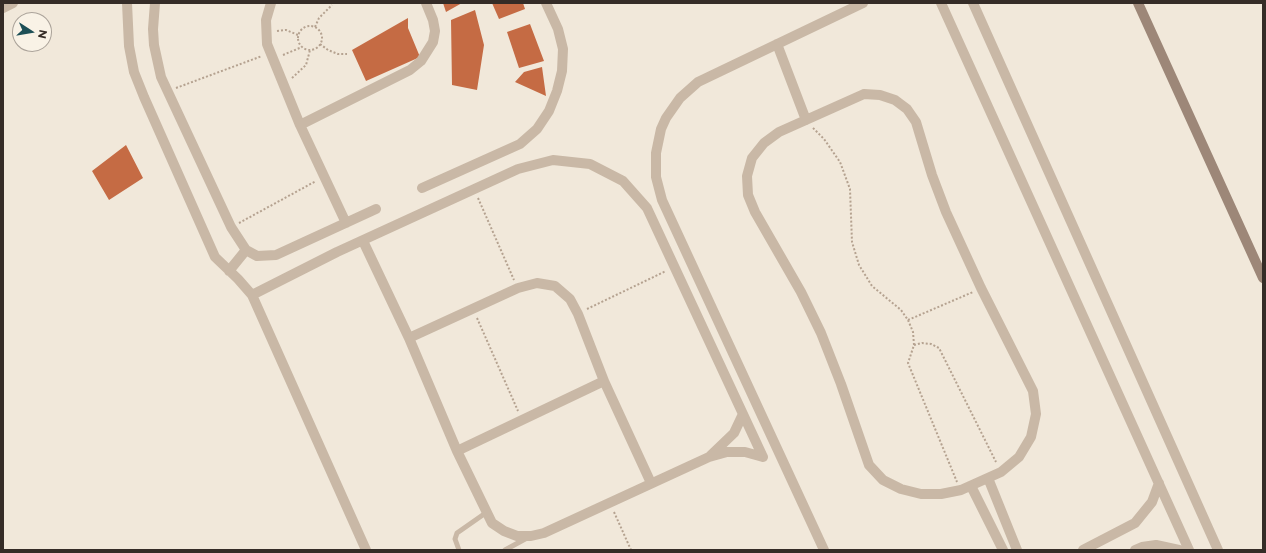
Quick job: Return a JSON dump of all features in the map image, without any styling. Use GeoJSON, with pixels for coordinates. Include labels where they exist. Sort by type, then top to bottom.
{"type":"FeatureCollection","features":[{"type":"Feature","properties":{"kind":"street"},"geometry":{"type":"LineString","coordinates":[[3,8],[13,3]]}},
{"type":"Feature","properties":{"kind":"street"},"geometry":{"type":"LineString","coordinates":[[155,3],[153,29],[154,45],[161,77],[231,227],[246,250],[257,256],[270,257],[376,209]]}},
{"type":"Feature","properties":{"kind":"street"},"geometry":{"type":"LineString","coordinates":[[271,3],[266,20],[265,34],[272,56],[300,125],[346,223]]}},
{"type":"Feature","properties":{"kind":"street"},"geometry":{"type":"LineString","coordinates":[[300,125],[398,76],[421,61],[433,42],[435,30],[433,20],[426,3]]}},
{"type":"Feature","properties":{"kind":"street"},"geometry":{"type":"LineString","coordinates":[[422,188],[520,144],[537,129],[552,105],[562,71],[563,49],[558,29],[546,3]]}},
{"type":"Feature","properties":{"kind":"street"},"geometry":{"type":"LineString","coordinates":[[824,550],[662,200],[656,177],[656,153],[661,129],[669,113],[680,98],[698,82],[863,3]]}},
{"type":"Feature","properties":{"kind":"street"},"geometry":{"type":"LineString","coordinates":[[941,3],[1189,550]]}},
{"type":"Feature","properties":{"kind":"street"},"geometry":{"type":"LineString","coordinates":[[973,3],[1218,550]]}},
{"type":"Feature","properties":{"kind":"street"},"geometry":{"type":"LineString","coordinates":[[1138,3],[1263,278]]}},
{"type":"Feature","properties":{"kind":"street"},"geometry":{"type":"LineString","coordinates":[[125,5],[128,46],[134,72],[209,246],[215,257],[252,295],[366,550]]}},
{"type":"Feature","properties":{"kind":"street"},"geometry":{"type":"LineString","coordinates":[[777,44],[806,120]]}},
{"type":"Feature","properties":{"kind":"street"},"geometry":{"type":"LineString","coordinates":[[864,94],[880,94],[894,100],[907,109],[916,122],[946,212],[981,288],[1033,391],[1036,414],[1031,437],[1019,457],[1001,472],[961,490],[934,494],[921,494],[901,489],[883,480],[869,465],[841,384],[821,333],[801,292],[755,212],[748,195],[747,188],[747,176],[752,158],[764,143],[779,132],[864,94]]}},
{"type":"Feature","properties":{"kind":"street"},"geometry":{"type":"LineString","coordinates":[[252,295],[363,241],[518,169],[553,160],[590,164],[623,181],[647,208],[763,458],[739,452],[727,452],[709,457],[544,533],[531,536],[517,536],[504,531],[492,523],[457,451],[409,338],[363,241]]}},
{"type":"Feature","properties":{"kind":"street"},"geometry":{"type":"LineString","coordinates":[[229,271],[246,250]]}},
{"type":"Feature","properties":{"kind":"street"},"geometry":{"type":"LineString","coordinates":[[409,338],[518,288],[536,283],[555,286],[570,298],[578,314],[604,381],[651,483]]}},
{"type":"Feature","properties":{"kind":"street"},"geometry":{"type":"LineString","coordinates":[[457,451],[604,381]]}},
{"type":"Feature","properties":{"kind":"street"},"geometry":{"type":"LineString","coordinates":[[709,457],[734,433],[743,414]]}},
{"type":"Feature","properties":{"kind":"street"},"geometry":{"type":"LineString","coordinates":[[988,478],[1017,550]]}},
{"type":"Feature","properties":{"kind":"street"},"geometry":{"type":"LineString","coordinates":[[1083,550],[1135,523],[1152,502],[1159,483]]}},
{"type":"Feature","properties":{"kind":"street"},"geometry":{"type":"LineString","coordinates":[[971,486],[1003,550]]}},
{"type":"Feature","properties":{"kind":"street"},"geometry":{"type":"LineString","coordinates":[[1135,550],[1142,547],[1156,545],[1179,550]]}},
{"type":"Feature","properties":{"kind":"lane"},"geometry":{"type":"LineString","coordinates":[[459,550],[454,539],[457,533],[487,512]]}},
{"type":"Feature","properties":{"kind":"lane"},"geometry":{"type":"LineString","coordinates":[[505,550],[531,536]]}},
{"type":"Feature","properties":{"kind":"path"},"geometry":{"type":"LineString","coordinates":[[315,27],[319,18],[332,4]]}},
{"type":"Feature","properties":{"kind":"path"},"geometry":{"type":"LineString","coordinates":[[306,26],[315,27],[321,32],[322,36],[320,44],[314,50],[302,47],[299,44],[298,35],[300,31],[306,26]]}},
{"type":"Feature","properties":{"kind":"path"},"geometry":{"type":"LineString","coordinates":[[265,34],[286,30],[298,35]]}},
{"type":"Feature","properties":{"kind":"path"},"geometry":{"type":"LineString","coordinates":[[320,44],[328,50],[338,54],[347,54]]}},
{"type":"Feature","properties":{"kind":"path"},"geometry":{"type":"LineString","coordinates":[[167,92],[302,47]]}},
{"type":"Feature","properties":{"kind":"path"},"geometry":{"type":"LineString","coordinates":[[284,85],[306,65],[310,50]]}},
{"type":"Feature","properties":{"kind":"path"},"geometry":{"type":"LineString","coordinates":[[806,120],[824,138],[840,162],[850,188],[852,242],[859,265],[872,286],[901,310],[908,320],[913,332],[914,345],[908,363],[961,490]]}},
{"type":"Feature","properties":{"kind":"path"},"geometry":{"type":"LineString","coordinates":[[231,227],[324,176]]}},
{"type":"Feature","properties":{"kind":"path"},"geometry":{"type":"LineString","coordinates":[[474,189],[518,288]]}},
{"type":"Feature","properties":{"kind":"path"},"geometry":{"type":"LineString","coordinates":[[578,314],[674,267]]}},
{"type":"Feature","properties":{"kind":"path"},"geometry":{"type":"LineString","coordinates":[[908,320],[981,288]]}},
{"type":"Feature","properties":{"kind":"path"},"geometry":{"type":"LineString","coordinates":[[473,309],[522,420]]}},
{"type":"Feature","properties":{"kind":"path"},"geometry":{"type":"LineString","coordinates":[[914,345],[922,343],[931,344],[939,348],[1001,472]]}},
{"type":"Feature","properties":{"kind":"path"},"geometry":{"type":"LineString","coordinates":[[610,502],[631,550]]}},
{"type":"Feature","properties":{"kind":"building"},"geometry":{"type":"Polygon","coordinates":[[[443,3],[462,3],[446,12],[443,3]]]}},
{"type":"Feature","properties":{"kind":"building"},"geometry":{"type":"Polygon","coordinates":[[[492,3],[523,3],[525,9],[499,19],[492,3]]]}},
{"type":"Feature","properties":{"kind":"building"},"geometry":{"type":"Polygon","coordinates":[[[475,10],[484,45],[477,90],[452,85],[451,20],[475,10]]]}},
{"type":"Feature","properties":{"kind":"building"},"geometry":{"type":"Polygon","coordinates":[[[408,18],[408,28],[420,57],[366,81],[352,50],[408,18]]]}},
{"type":"Feature","properties":{"kind":"building"},"geometry":{"type":"Polygon","coordinates":[[[530,24],[544,61],[519,68],[507,32],[530,24]]]}},
{"type":"Feature","properties":{"kind":"building"},"geometry":{"type":"Polygon","coordinates":[[[542,67],[546,96],[515,82],[524,72],[542,67]]]}},
{"type":"Feature","properties":{"kind":"building"},"geometry":{"type":"Polygon","coordinates":[[[126,145],[143,178],[109,200],[92,171],[126,145]]]}}]}
